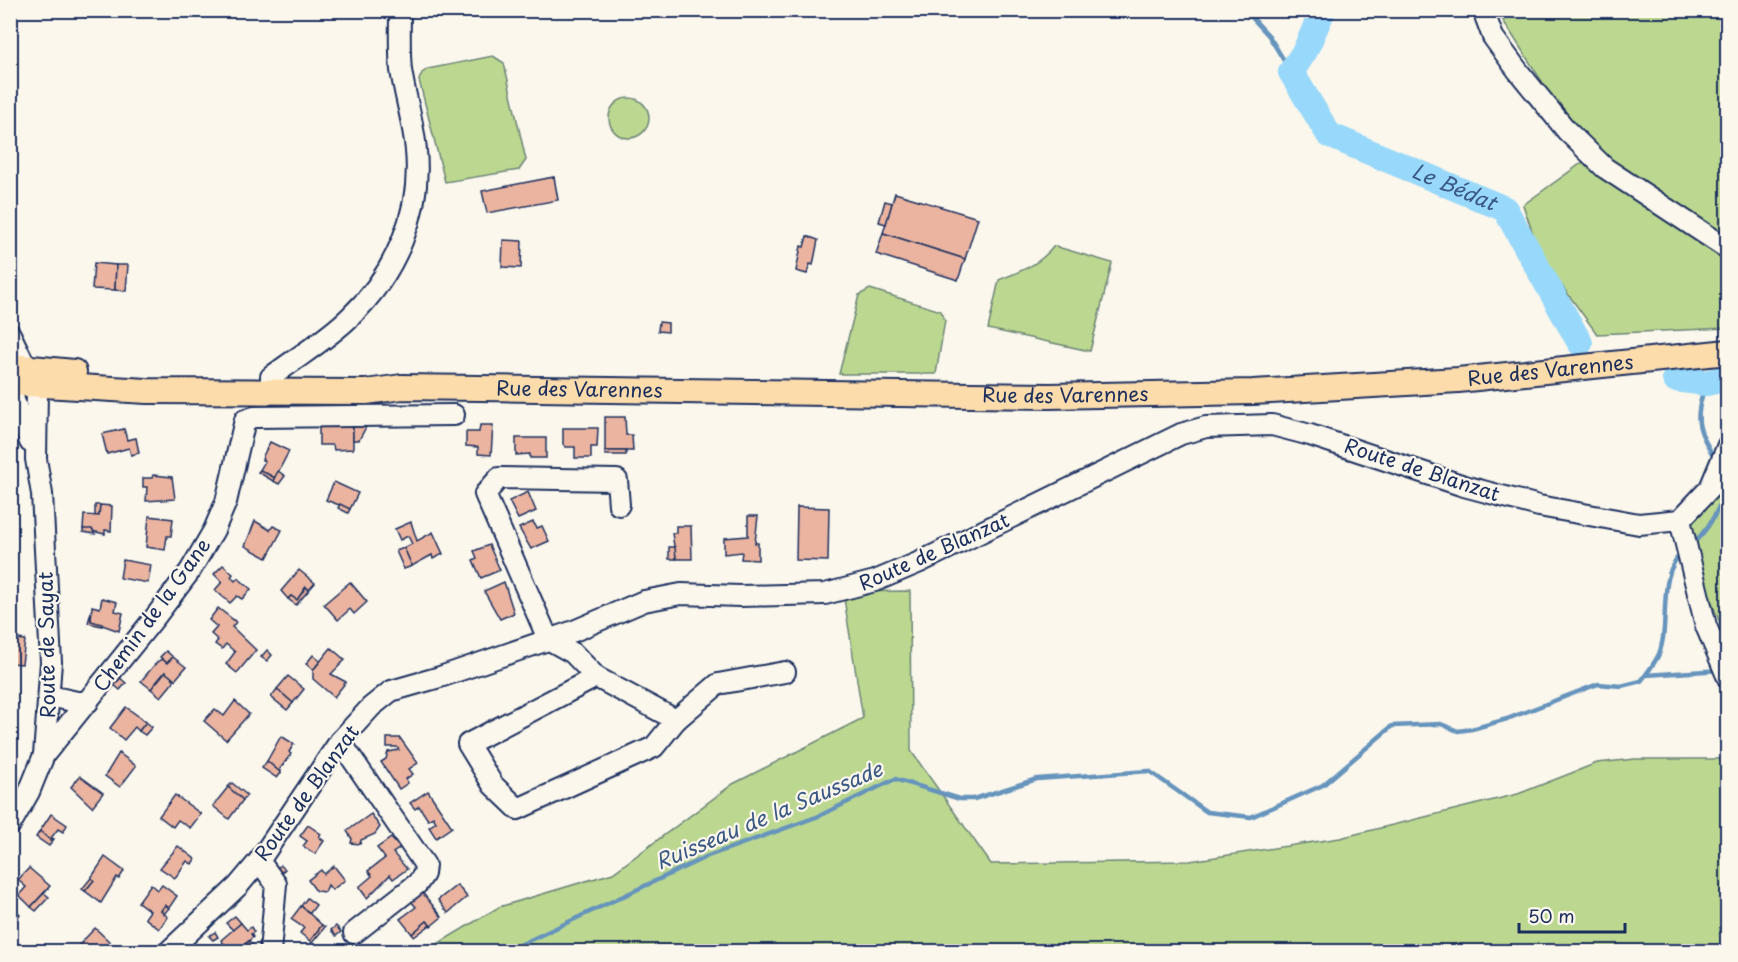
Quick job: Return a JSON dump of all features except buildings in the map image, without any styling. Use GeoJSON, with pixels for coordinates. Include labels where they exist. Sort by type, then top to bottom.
{"type":"FeatureCollection","features":[{"type":"Feature","properties":{"kind":"main road","name":"Rue des Varennes"},"geometry":{"type":"LineString","coordinates":[[21,375],[79,372],[271,384],[364,381],[402,387],[1049,396],[1152,395],[1458,380],[1728,352]]}},
{"type":"Feature","properties":{"kind":"street"},"geometry":{"type":"LineString","coordinates":[[271,384],[350,317],[384,277],[405,234],[411,215],[417,169],[401,69],[400,10]]}},
{"type":"Feature","properties":{"kind":"street"},"geometry":{"type":"LineString","coordinates":[[1483,10],[1493,37],[1518,71],[1568,131],[1605,168],[1728,249]]}},
{"type":"Feature","properties":{"kind":"street","name":"Route de Sayat"},"geometry":{"type":"LineString","coordinates":[[10,334],[21,375],[42,494],[49,604],[50,696],[44,755],[29,792],[10,825]]}},
{"type":"Feature","properties":{"kind":"street","name":"Route de Sayat"},"geometry":{"type":"LineString","coordinates":[[10,390],[36,459]]}},
{"type":"Feature","properties":{"kind":"street","name":"Chemin de la Gane"},"geometry":{"type":"LineString","coordinates":[[44,755],[183,580],[214,530],[226,502],[245,420],[254,417],[454,415]]}},
{"type":"Feature","properties":{"kind":"street","name":"Route de Blanzat"},"geometry":{"type":"LineString","coordinates":[[168,951],[238,886],[259,861],[340,741],[371,707],[391,691],[440,677],[574,631],[624,608],[661,597],[681,594],[797,596],[850,589],[920,562],[1181,434],[1206,427],[1237,424],[1272,425],[1310,435],[1464,486],[1539,506],[1639,524],[1680,520]]}},
{"type":"Feature","properties":{"kind":"street"},"geometry":{"type":"LineString","coordinates":[[1728,445],[1710,488],[1680,520],[1706,626],[1728,678]]}},
{"type":"Feature","properties":{"kind":"street"},"geometry":{"type":"LineString","coordinates":[[619,505],[617,480],[499,478],[485,494],[548,639],[573,653],[596,677],[676,720]]}},
{"type":"Feature","properties":{"kind":"street"},"geometry":{"type":"LineString","coordinates":[[596,677],[494,728],[468,744],[493,785],[518,810],[654,747],[676,720],[718,684],[785,672]]}},
{"type":"Feature","properties":{"kind":"street"},"geometry":{"type":"LineString","coordinates":[[50,696],[76,702],[88,702]]}},
{"type":"Feature","properties":{"kind":"street"},"geometry":{"type":"LineString","coordinates":[[340,741],[425,866],[424,874],[418,883],[354,933]]}},
{"type":"Feature","properties":{"kind":"street"},"geometry":{"type":"LineString","coordinates":[[259,861],[276,884],[270,951]]}},
{"type":"Feature","properties":{"kind":"green space"},"geometry":{"type":"Polygon","coordinates":[[[1497,11],[1727,11],[1727,328],[1597,334],[1541,257],[1523,205],[1598,151],[1555,102],[1497,11]]]}},
{"type":"Feature","properties":{"kind":"green space"},"geometry":{"type":"Polygon","coordinates":[[[493,56],[504,63],[526,160],[519,170],[445,182],[419,80],[422,73],[428,69],[493,56]]]}},
{"type":"Feature","properties":{"kind":"green space"},"geometry":{"type":"Polygon","coordinates":[[[629,98],[643,104],[649,118],[643,132],[629,138],[615,132],[609,118],[615,104],[629,98]]]}},
{"type":"Feature","properties":{"kind":"green space"},"geometry":{"type":"Polygon","coordinates":[[[1054,246],[1112,263],[1090,351],[988,329],[999,280],[1036,263],[1054,246]]]}},
{"type":"Feature","properties":{"kind":"green space"},"geometry":{"type":"Polygon","coordinates":[[[870,289],[941,311],[945,320],[936,374],[839,374],[859,295],[870,289]]]}},
{"type":"Feature","properties":{"kind":"green space"},"geometry":{"type":"Polygon","coordinates":[[[1727,472],[1727,640],[1691,552],[1689,526],[1711,501],[1727,472]]]}},
{"type":"Feature","properties":{"kind":"green space"},"geometry":{"type":"Polygon","coordinates":[[[910,591],[911,751],[991,864],[1190,861],[1340,838],[1518,794],[1597,763],[1635,759],[1727,759],[1727,951],[424,952],[499,907],[613,873],[733,784],[863,718],[843,592],[910,591]]]}},
{"type":"Feature","properties":{"kind":"waterway","name":"Le Bédat"},"geometry":{"type":"LineString","coordinates":[[1245,10],[1269,36],[1291,72]]}},
{"type":"Feature","properties":{"kind":"waterway","name":"Le Bédat"},"geometry":{"type":"LineString","coordinates":[[1323,10],[1305,51],[1291,72],[1329,135],[1505,209],[1580,343]]}},
{"type":"Feature","properties":{"kind":"waterway","name":"Le Bédat"},"geometry":{"type":"LineString","coordinates":[[1675,379],[1706,383],[1724,379]]}},
{"type":"Feature","properties":{"kind":"waterway","name":"Le Bédat"},"geometry":{"type":"LineString","coordinates":[[1724,379],[1728,381]]}},
{"type":"Feature","properties":{"kind":"waterway","name":"Ruisseau de la Saussade"},"geometry":{"type":"LineString","coordinates":[[1706,383],[1700,406],[1699,422],[1715,459]]}},
{"type":"Feature","properties":{"kind":"waterway","name":"Ruisseau de la Saussade"},"geometry":{"type":"LineString","coordinates":[[1692,544],[1705,531],[1714,516],[1728,482]]}},
{"type":"Feature","properties":{"kind":"waterway","name":"Ruisseau de la Saussade"},"geometry":{"type":"LineString","coordinates":[[505,952],[708,856],[819,816],[895,779],[960,799],[974,799],[1037,779],[1149,771],[1207,812],[1251,817],[1323,785],[1392,726],[1441,724],[1458,731],[1472,729],[1507,719],[1598,684],[1621,686],[1641,681],[1659,654],[1670,573],[1675,561],[1683,552]]}},
{"type":"Feature","properties":{"kind":"waterway"},"geometry":{"type":"LineString","coordinates":[[1646,675],[1721,670]]}}]}
